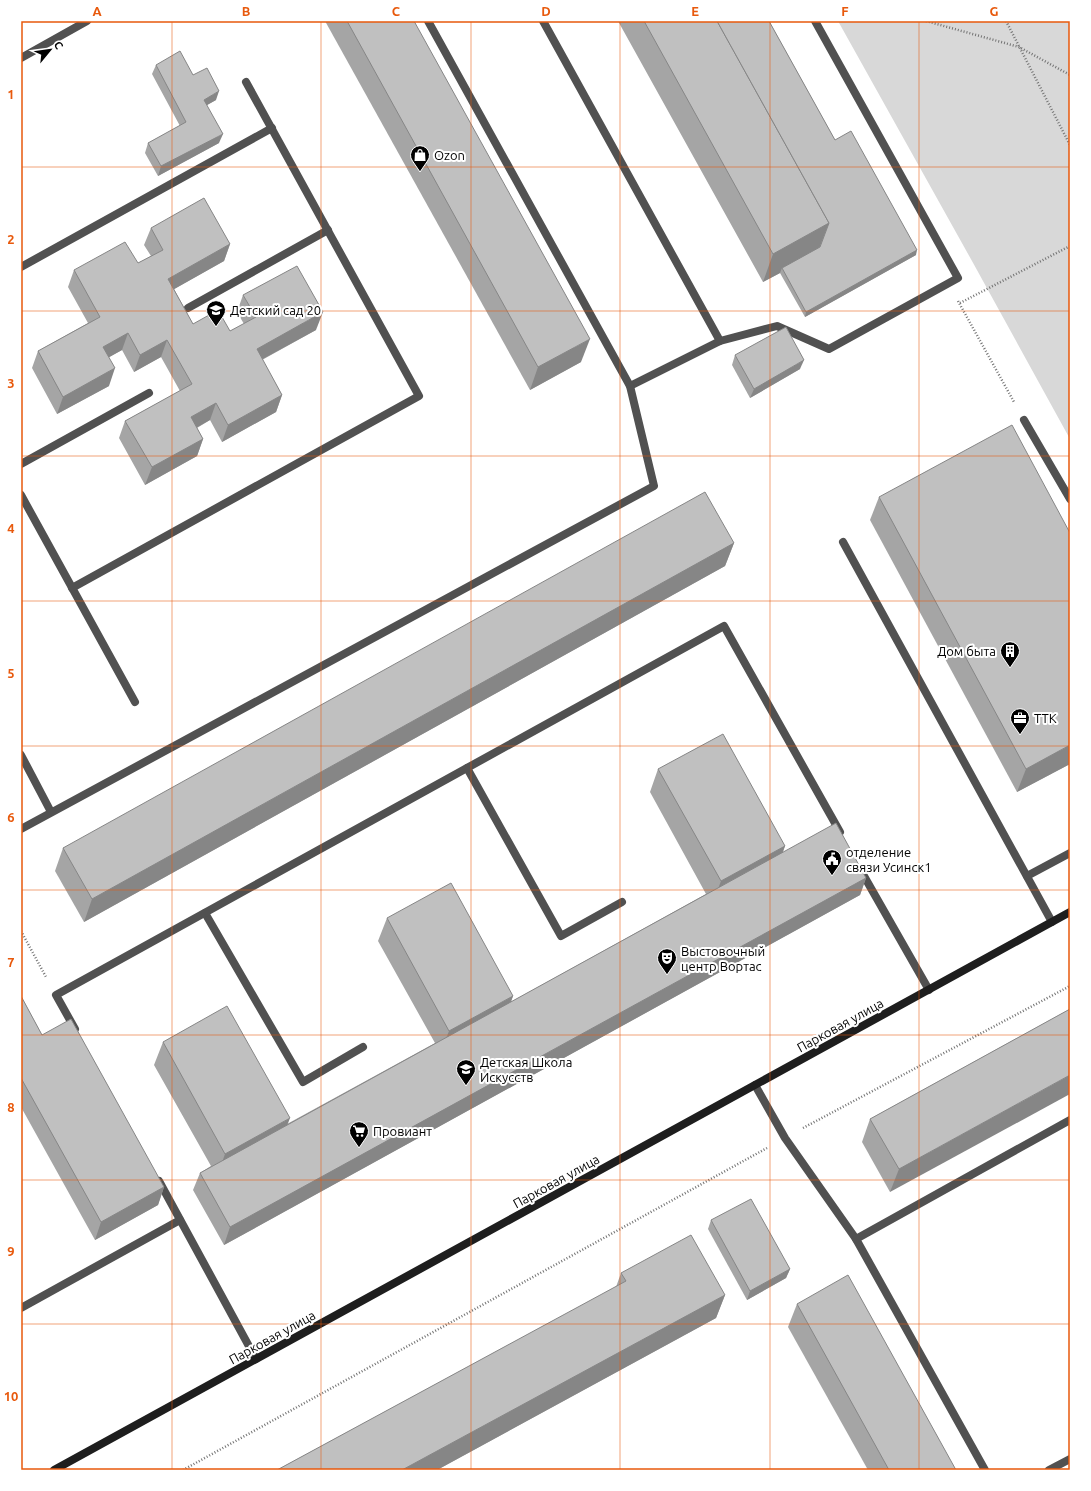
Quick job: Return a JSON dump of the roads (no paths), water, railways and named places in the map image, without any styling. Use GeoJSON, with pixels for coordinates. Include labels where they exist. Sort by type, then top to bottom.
{"type":"FeatureCollection","features":[{"type":"Feature","properties":{"kind":"main road","name":"Парковая улица"},"geometry":{"type":"LineString","coordinates":[[54,1470],[1070,912]]}},
{"type":"Feature","properties":{"kind":"lane"},"geometry":{"type":"LineString","coordinates":[[21,58],[87,21]]}},
{"type":"Feature","properties":{"kind":"lane"},"geometry":{"type":"LineString","coordinates":[[21,829],[654,486],[630,386],[428,21]]}},
{"type":"Feature","properties":{"kind":"lane"},"geometry":{"type":"LineString","coordinates":[[543,21],[720,341]]}},
{"type":"Feature","properties":{"kind":"lane"},"geometry":{"type":"LineString","coordinates":[[630,386],[720,341],[778,326],[829,349],[958,278],[815,21]]}},
{"type":"Feature","properties":{"kind":"lane"},"geometry":{"type":"LineString","coordinates":[[72,588],[420,396],[246,82]]}},
{"type":"Feature","properties":{"kind":"lane"},"geometry":{"type":"LineString","coordinates":[[21,267],[272,128]]}},
{"type":"Feature","properties":{"kind":"lane"},"geometry":{"type":"LineString","coordinates":[[188,308],[328,230]]}},
{"type":"Feature","properties":{"kind":"lane"},"geometry":{"type":"LineString","coordinates":[[21,464],[149,393]]}},
{"type":"Feature","properties":{"kind":"lane"},"geometry":{"type":"LineString","coordinates":[[1024,420],[1070,499]]}},
{"type":"Feature","properties":{"kind":"lane"},"geometry":{"type":"LineString","coordinates":[[21,495],[135,702]]}},
{"type":"Feature","properties":{"kind":"lane"},"geometry":{"type":"LineString","coordinates":[[842,542],[1052,922]]}},
{"type":"Feature","properties":{"kind":"lane"},"geometry":{"type":"LineString","coordinates":[[79,1036],[56,995],[724,626],[844,839]]}},
{"type":"Feature","properties":{"kind":"lane"},"geometry":{"type":"LineString","coordinates":[[21,755],[51,812]]}},
{"type":"Feature","properties":{"kind":"lane"},"geometry":{"type":"LineString","coordinates":[[467,768],[561,936],[622,902]]}},
{"type":"Feature","properties":{"kind":"lane"},"geometry":{"type":"LineString","coordinates":[[1027,876],[1070,853]]}},
{"type":"Feature","properties":{"kind":"lane"},"geometry":{"type":"LineString","coordinates":[[855,860],[929,990]]}},
{"type":"Feature","properties":{"kind":"lane"},"geometry":{"type":"LineString","coordinates":[[205,913],[303,1082],[363,1048]]}},
{"type":"Feature","properties":{"kind":"lane"},"geometry":{"type":"LineString","coordinates":[[755,1085],[785,1138],[856,1238],[985,1470]]}},
{"type":"Feature","properties":{"kind":"lane"},"geometry":{"type":"LineString","coordinates":[[856,1238],[1070,1120]]}},
{"type":"Feature","properties":{"kind":"lane"},"geometry":{"type":"LineString","coordinates":[[154,1172],[256,1359]]}},
{"type":"Feature","properties":{"kind":"lane"},"geometry":{"type":"LineString","coordinates":[[21,1308],[180,1220]]}},
{"type":"Feature","properties":{"kind":"lane"},"geometry":{"type":"LineString","coordinates":[[1050,1470],[1070,1459]]}},
{"type":"Feature","properties":{"kind":"place","name":"Ozon"},"geometry":{"type":"Point","coordinates":[420,172]}},
{"type":"Feature","properties":{"kind":"place","name":"Детский сад 20"},"geometry":{"type":"Point","coordinates":[216,327]}},
{"type":"Feature","properties":{"kind":"place","name":"Дом быта"},"geometry":{"type":"Point","coordinates":[1010,668]}},
{"type":"Feature","properties":{"kind":"place","name":"ТТК"},"geometry":{"type":"Point","coordinates":[1020,735]}},
{"type":"Feature","properties":{"kind":"place","name":"отделение связи Усинск1"},"geometry":{"type":"Point","coordinates":[832,876]}},
{"type":"Feature","properties":{"kind":"place","name":"Выстовочный центр Вортас"},"geometry":{"type":"Point","coordinates":[667,975]}},
{"type":"Feature","properties":{"kind":"place","name":"Детская Школа Искусств"},"geometry":{"type":"Point","coordinates":[466,1086]}},
{"type":"Feature","properties":{"kind":"place","name":"Провиант"},"geometry":{"type":"Point","coordinates":[359,1148]}}]}
